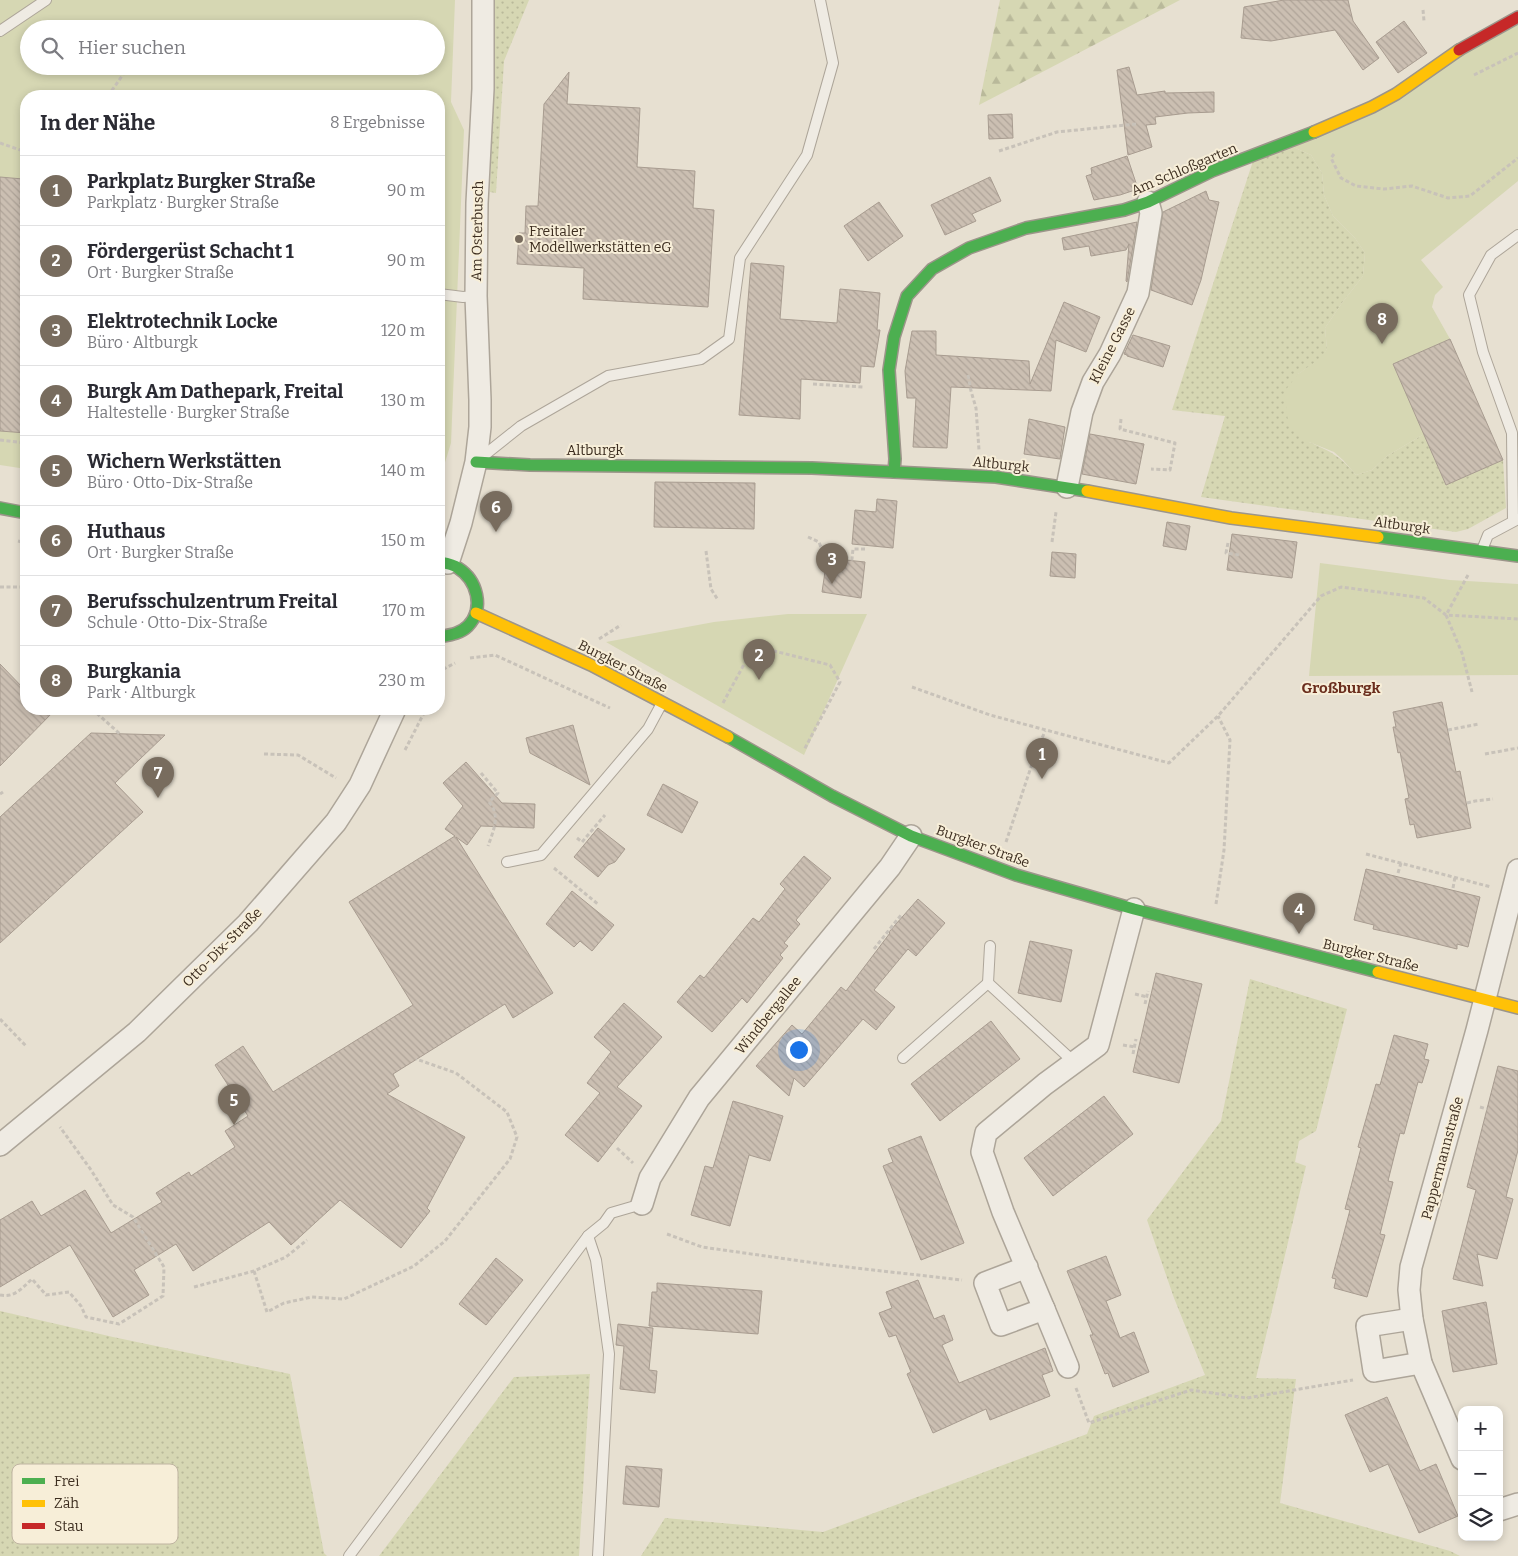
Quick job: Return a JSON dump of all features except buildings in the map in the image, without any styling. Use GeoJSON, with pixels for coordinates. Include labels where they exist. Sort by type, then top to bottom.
{"type":"FeatureCollection","features":[{"type":"Feature","properties":{"kind":"street","name":"Am Osterbusch"},"geometry":{"type":"LineString","coordinates":[[445,560],[461,523],[476,462],[480,400],[476,296],[477,203],[483,89],[483,0]]}},
{"type":"Feature","properties":{"kind":"street","name":"Am Schloßgarten"},"geometry":{"type":"LineString","coordinates":[[894,472],[895,459],[889,370],[892,346],[907,296],[932,269],[969,248],[1026,228],[1124,210],[1148,202],[1212,171],[1297,140],[1372,107],[1396,94],[1464,46],[1518,17]]}},
{"type":"Feature","properties":{"kind":"street","name":"Kleine Gasse"},"geometry":{"type":"LineString","coordinates":[[1062,496],[1082,412],[1093,382],[1110,354],[1138,293],[1151,213],[1148,202]]}},
{"type":"Feature","properties":{"kind":"street","name":"Altburgk"},"geometry":{"type":"LineString","coordinates":[[476,462],[802,468],[996,477],[1062,496],[1518,556]]}},
{"type":"Feature","properties":{"kind":"street"},"geometry":{"type":"LineString","coordinates":[[0,508],[20,512]]}},
{"type":"Feature","properties":{"kind":"street"},"geometry":{"type":"LineString","coordinates":[[445,562],[460,568],[470,576],[476,587],[478,600],[476,612],[470,624],[460,633],[445,637]]}},
{"type":"Feature","properties":{"kind":"street","name":"Burgker Straße"},"geometry":{"type":"LineString","coordinates":[[476,612],[592,665],[710,726],[832,796],[911,836],[1016,875],[1134,909],[1518,1008]]}},
{"type":"Feature","properties":{"kind":"street","name":"Otto-Dix-Straße"},"geometry":{"type":"LineString","coordinates":[[0,1145],[137,1032],[248,923],[336,822],[360,785],[391,715]]}},
{"type":"Feature","properties":{"kind":"street","name":"Windbergallee"},"geometry":{"type":"LineString","coordinates":[[642,1204],[650,1178],[699,1098],[890,867],[911,836]]}},
{"type":"Feature","properties":{"kind":"street","name":"Pappermannstraße"},"geometry":{"type":"LineString","coordinates":[[1459,1451],[1421,1363],[1412,1319],[1409,1290],[1411,1267],[1441,1163],[1518,870]]}},
{"type":"Feature","properties":{"kind":"street"},"geometry":{"type":"LineString","coordinates":[[1068,1367],[1003,1212],[982,1152],[986,1133],[1045,1084],[1098,1045],[1134,909]]}},
{"type":"Feature","properties":{"kind":"street"},"geometry":{"type":"LineString","coordinates":[[1027,1267],[985,1283],[1001,1326],[1044,1309]]}},
{"type":"Feature","properties":{"kind":"street"},"geometry":{"type":"LineString","coordinates":[[1412,1319],[1367,1326],[1374,1371],[1421,1363]]}},
{"type":"Feature","properties":{"kind":"street"},"geometry":{"type":"LineString","coordinates":[[1503,1509],[1518,1504]]}},
{"type":"Feature","properties":{"kind":"lane"},"geometry":{"type":"LineString","coordinates":[[0,31],[46,0]]}},
{"type":"Feature","properties":{"kind":"lane"},"geometry":{"type":"LineString","coordinates":[[476,462],[521,426],[608,376],[701,359],[730,339],[740,258],[807,155],[833,63],[820,0]]}},
{"type":"Feature","properties":{"kind":"lane"},"geometry":{"type":"LineString","coordinates":[[1482,551],[1488,535],[1516,520],[1512,433],[1483,352],[1469,295],[1491,254],[1518,235]]}},
{"type":"Feature","properties":{"kind":"lane"},"geometry":{"type":"LineString","coordinates":[[445,295],[463,297],[476,296]]}},
{"type":"Feature","properties":{"kind":"lane"},"geometry":{"type":"LineString","coordinates":[[507,862],[541,855],[648,729],[663,702]]}},
{"type":"Feature","properties":{"kind":"lane"},"geometry":{"type":"LineString","coordinates":[[903,1058],[988,983],[990,946]]}},
{"type":"Feature","properties":{"kind":"lane"},"geometry":{"type":"LineString","coordinates":[[988,983],[1075,1063]]}},
{"type":"Feature","properties":{"kind":"lane"},"geometry":{"type":"LineString","coordinates":[[349,1556],[588,1236],[604,1223],[611,1213],[642,1204]]}},
{"type":"Feature","properties":{"kind":"lane"},"geometry":{"type":"LineString","coordinates":[[588,1236],[596,1260],[609,1354],[598,1556]]}},
{"type":"Feature","properties":{"kind":"path"},"geometry":{"type":"LineString","coordinates":[[1423,10],[1424,21]]}},
{"type":"Feature","properties":{"kind":"path"},"geometry":{"type":"LineString","coordinates":[[112,90],[123,75]]}},
{"type":"Feature","properties":{"kind":"path"},"geometry":{"type":"LineString","coordinates":[[1000,151],[1057,132],[1136,124]]}},
{"type":"Feature","properties":{"kind":"path"},"geometry":{"type":"LineString","coordinates":[[0,143],[20,150]]}},
{"type":"Feature","properties":{"kind":"path"},"geometry":{"type":"LineString","coordinates":[[1337,149],[1331,158],[1341,178],[1356,186],[1384,189],[1412,186],[1448,198],[1470,196],[1518,158]]}},
{"type":"Feature","properties":{"kind":"path"},"geometry":{"type":"LineString","coordinates":[[968,375],[970,391],[976,408],[979,455]]}},
{"type":"Feature","properties":{"kind":"path"},"geometry":{"type":"LineString","coordinates":[[814,384],[864,387],[864,380]]}},
{"type":"Feature","properties":{"kind":"path"},"geometry":{"type":"LineString","coordinates":[[1121,419],[1120,429],[1175,443],[1170,470],[1151,469]]}},
{"type":"Feature","properties":{"kind":"path"},"geometry":{"type":"LineString","coordinates":[[0,440],[20,442]]}},
{"type":"Feature","properties":{"kind":"path"},"geometry":{"type":"LineString","coordinates":[[1052,542],[1062,496]]}},
{"type":"Feature","properties":{"kind":"path"},"geometry":{"type":"LineString","coordinates":[[808,536],[819,542],[822,554],[852,559],[853,548],[865,549]]}},
{"type":"Feature","properties":{"kind":"path"},"geometry":{"type":"LineString","coordinates":[[706,551],[711,589],[718,600]]}},
{"type":"Feature","properties":{"kind":"path"},"geometry":{"type":"LineString","coordinates":[[1446,615],[1482,551]]}},
{"type":"Feature","properties":{"kind":"path"},"geometry":{"type":"LineString","coordinates":[[0,587],[20,587]]}},
{"type":"Feature","properties":{"kind":"path"},"geometry":{"type":"LineString","coordinates":[[912,687],[990,715],[1169,763],[1218,716],[1321,596],[1341,587],[1424,598],[1446,615],[1462,653],[1472,692]]}},
{"type":"Feature","properties":{"kind":"path"},"geometry":{"type":"LineString","coordinates":[[1446,615],[1518,619]]}},
{"type":"Feature","properties":{"kind":"path"},"geometry":{"type":"LineString","coordinates":[[598,640],[621,625]]}},
{"type":"Feature","properties":{"kind":"path"},"geometry":{"type":"LineString","coordinates":[[721,706],[754,646],[830,665],[840,682],[803,751]]}},
{"type":"Feature","properties":{"kind":"path"},"geometry":{"type":"LineString","coordinates":[[468,658],[495,655],[611,708]]}},
{"type":"Feature","properties":{"kind":"path"},"geometry":{"type":"LineString","coordinates":[[445,668],[460,660]]}},
{"type":"Feature","properties":{"kind":"path"},"geometry":{"type":"LineString","coordinates":[[99,715],[120,734]]}},
{"type":"Feature","properties":{"kind":"path"},"geometry":{"type":"LineString","coordinates":[[1215,913],[1224,850],[1230,740],[1218,716]]}},
{"type":"Feature","properties":{"kind":"path"},"geometry":{"type":"LineString","coordinates":[[1448,730],[1479,724]]}},
{"type":"Feature","properties":{"kind":"path"},"geometry":{"type":"LineString","coordinates":[[1006,844],[1034,758],[1045,731]]}},
{"type":"Feature","properties":{"kind":"path"},"geometry":{"type":"LineString","coordinates":[[1485,754],[1518,748]]}},
{"type":"Feature","properties":{"kind":"path"},"geometry":{"type":"LineString","coordinates":[[264,754],[298,755],[341,781]]}},
{"type":"Feature","properties":{"kind":"path"},"geometry":{"type":"LineString","coordinates":[[481,773],[498,793],[489,802],[494,807],[496,825],[488,846]]}},
{"type":"Feature","properties":{"kind":"path"},"geometry":{"type":"LineString","coordinates":[[1467,804],[1494,799]]}},
{"type":"Feature","properties":{"kind":"path"},"geometry":{"type":"LineString","coordinates":[[1366,854],[1488,886]]}},
{"type":"Feature","properties":{"kind":"path"},"geometry":{"type":"LineString","coordinates":[[1398,874],[1401,863]]}},
{"type":"Feature","properties":{"kind":"path"},"geometry":{"type":"LineString","coordinates":[[550,865],[599,905]]}},
{"type":"Feature","properties":{"kind":"path"},"geometry":{"type":"LineString","coordinates":[[1453,888],[1455,877]]}},
{"type":"Feature","properties":{"kind":"path"},"geometry":{"type":"LineString","coordinates":[[874,949],[901,915]]}},
{"type":"Feature","properties":{"kind":"path"},"geometry":{"type":"LineString","coordinates":[[1145,1004],[1148,991]]}},
{"type":"Feature","properties":{"kind":"path"},"geometry":{"type":"LineString","coordinates":[[1135,994],[1146,997]]}},
{"type":"Feature","properties":{"kind":"path"},"geometry":{"type":"LineString","coordinates":[[0,1019],[26,1046]]}},
{"type":"Feature","properties":{"kind":"path"},"geometry":{"type":"LineString","coordinates":[[1133,1054],[1136,1040]]}},
{"type":"Feature","properties":{"kind":"path"},"geometry":{"type":"LineString","coordinates":[[1124,1046],[1134,1048]]}},
{"type":"Feature","properties":{"kind":"path"},"geometry":{"type":"LineString","coordinates":[[254,1271],[267,1312],[284,1303],[312,1297],[344,1299],[414,1266],[445,1241],[510,1159],[517,1137],[507,1112],[456,1073],[416,1059]]}},
{"type":"Feature","properties":{"kind":"path"},"geometry":{"type":"LineString","coordinates":[[0,1295],[6,1296],[18,1293],[32,1278],[46,1295],[69,1292],[81,1306],[86,1317],[119,1324],[163,1296],[164,1267],[133,1217],[112,1206],[60,1127]]}},
{"type":"Feature","properties":{"kind":"path"},"geometry":{"type":"LineString","coordinates":[[667,1234],[702,1247],[829,1265],[970,1281]]}},
{"type":"Feature","properties":{"kind":"path"},"geometry":{"type":"LineString","coordinates":[[194,1286],[254,1271],[286,1257],[307,1240]]}},
{"type":"Feature","properties":{"kind":"path"},"geometry":{"type":"LineString","coordinates":[[1068,1367],[1089,1423],[1191,1390],[1247,1398],[1335,1384],[1363,1377],[1374,1371]]}},
{"type":"Feature","properties":{"kind":"green space"},"geometry":{"type":"Polygon","coordinates":[[[0,0],[455,0],[451,102],[464,130],[451,443],[445,462],[445,90],[20,90],[20,468],[0,465],[0,0]]]}},
{"type":"Feature","properties":{"kind":"green space"},"geometry":{"type":"Polygon","coordinates":[[[495,0],[529,0],[504,61],[496,193],[490,192],[495,0]]]}},
{"type":"Feature","properties":{"kind":"green space"},"geometry":{"type":"Polygon","coordinates":[[[1000,0],[1180,0],[979,105],[1000,0]]]}},
{"type":"Feature","properties":{"kind":"green space"},"geometry":{"type":"Polygon","coordinates":[[[1518,25],[1518,181],[1421,260],[1443,287],[1435,295],[1432,307],[1450,339],[1393,364],[1424,434],[1387,456],[1372,470],[1356,475],[1334,452],[1309,442],[1288,421],[1284,392],[1298,374],[1321,358],[1327,349],[1325,328],[1363,276],[1365,253],[1355,238],[1333,216],[1324,195],[1322,173],[1311,155],[1293,147],[1518,25]]]}},
{"type":"Feature","properties":{"kind":"green space"},"geometry":{"type":"Polygon","coordinates":[[[1293,147],[1311,155],[1322,173],[1324,195],[1333,216],[1355,238],[1365,253],[1363,276],[1325,328],[1327,349],[1322,358],[1298,374],[1309,442],[1335,455],[1356,475],[1372,470],[1387,456],[1424,434],[1446,485],[1503,460],[1506,508],[1468,529],[1456,532],[1201,497],[1225,416],[1172,410],[1253,161],[1293,147]]]}},
{"type":"Feature","properties":{"kind":"green space"},"geometry":{"type":"Polygon","coordinates":[[[1320,563],[1450,580],[1518,584],[1518,675],[1309,676],[1320,563]]]}},
{"type":"Feature","properties":{"kind":"green space"},"geometry":{"type":"Polygon","coordinates":[[[788,614],[867,614],[804,755],[606,642],[714,622],[788,614]]]}},
{"type":"Feature","properties":{"kind":"green space"},"geometry":{"type":"Polygon","coordinates":[[[1250,979],[1347,1009],[1316,1131],[1299,1141],[1295,1162],[1306,1166],[1256,1378],[1296,1379],[1280,1503],[1450,1551],[1460,1556],[641,1556],[665,1518],[823,1532],[1087,1434],[1094,1416],[1205,1375],[1174,1298],[1147,1220],[1221,1121],[1250,979]]]}},
{"type":"Feature","properties":{"kind":"green space"},"geometry":{"type":"Polygon","coordinates":[[[0,1311],[290,1374],[324,1553],[327,1556],[0,1556],[0,1311]]]}},
{"type":"Feature","properties":{"kind":"green space"},"geometry":{"type":"Polygon","coordinates":[[[590,1374],[579,1556],[379,1556],[514,1377],[590,1374]]]}},
{"type":"Feature","properties":{"kind":"traffic: fast"},"geometry":{"type":"LineString","coordinates":[[894,472],[895,459],[889,370],[894,337],[907,296],[932,269],[969,248],[1026,228],[1124,210],[1148,202],[1212,171],[1314,132]]}},
{"type":"Feature","properties":{"kind":"traffic: fast"},"geometry":{"type":"LineString","coordinates":[[476,462],[530,465],[812,468],[996,477],[1087,491]]}},
{"type":"Feature","properties":{"kind":"traffic: fast"},"geometry":{"type":"LineString","coordinates":[[0,508],[20,512]]}},
{"type":"Feature","properties":{"kind":"traffic: fast"},"geometry":{"type":"LineString","coordinates":[[1378,537],[1518,556]]}},
{"type":"Feature","properties":{"kind":"traffic: fast"},"geometry":{"type":"LineString","coordinates":[[445,563],[465,573],[477,595],[476,611],[468,626],[465,629],[445,636]]}},
{"type":"Feature","properties":{"kind":"traffic: fast"},"geometry":{"type":"LineString","coordinates":[[728,737],[832,796],[911,836],[1016,875],[1134,909],[1378,972]]}},
{"type":"Feature","properties":{"kind":"traffic: slow"},"geometry":{"type":"LineString","coordinates":[[1314,132],[1372,107],[1396,94],[1459,50]]}},
{"type":"Feature","properties":{"kind":"traffic: slow"},"geometry":{"type":"LineString","coordinates":[[1087,491],[1231,518],[1378,537]]}},
{"type":"Feature","properties":{"kind":"traffic: slow"},"geometry":{"type":"LineString","coordinates":[[476,613],[591,665],[728,737]]}},
{"type":"Feature","properties":{"kind":"traffic: slow"},"geometry":{"type":"LineString","coordinates":[[1378,972],[1518,1008]]}},
{"type":"Feature","properties":{"kind":"traffic: jam"},"geometry":{"type":"LineString","coordinates":[[1459,50],[1518,17]]}},
{"type":"Feature","properties":{"kind":"place","name":"Freitaler Modellwerkstätten eG"},"geometry":{"type":"Point","coordinates":[519,239]}},
{"type":"Feature","properties":{"kind":"place","name":"Burgkania"},"geometry":{"type":"Point","coordinates":[1382,344]}},
{"type":"Feature","properties":{"kind":"place","name":"Huthaus"},"geometry":{"type":"Point","coordinates":[496,532]}},
{"type":"Feature","properties":{"kind":"place","name":"Elektrotechnik Locke"},"geometry":{"type":"Point","coordinates":[832,584]}},
{"type":"Feature","properties":{"kind":"place","name":"Fördergerüst Schacht 1"},"geometry":{"type":"Point","coordinates":[759,680]}},
{"type":"Feature","properties":{"kind":"place","name":"Parkplatz Burgker Straße"},"geometry":{"type":"Point","coordinates":[1042,779]}},
{"type":"Feature","properties":{"kind":"place","name":"Berufsschulzentrum Freital"},"geometry":{"type":"Point","coordinates":[158,798]}},
{"type":"Feature","properties":{"kind":"place","name":"Burgk Am Dathepark, Freital"},"geometry":{"type":"Point","coordinates":[1299,934]}},
{"type":"Feature","properties":{"kind":"place","name":"Wichern Werkstätten"},"geometry":{"type":"Point","coordinates":[234,1125]}},
{"type":"Feature","properties":{"kind":"district","name":"Großburgk"},"geometry":{"type":"Point","coordinates":[1341,688]}}]}
